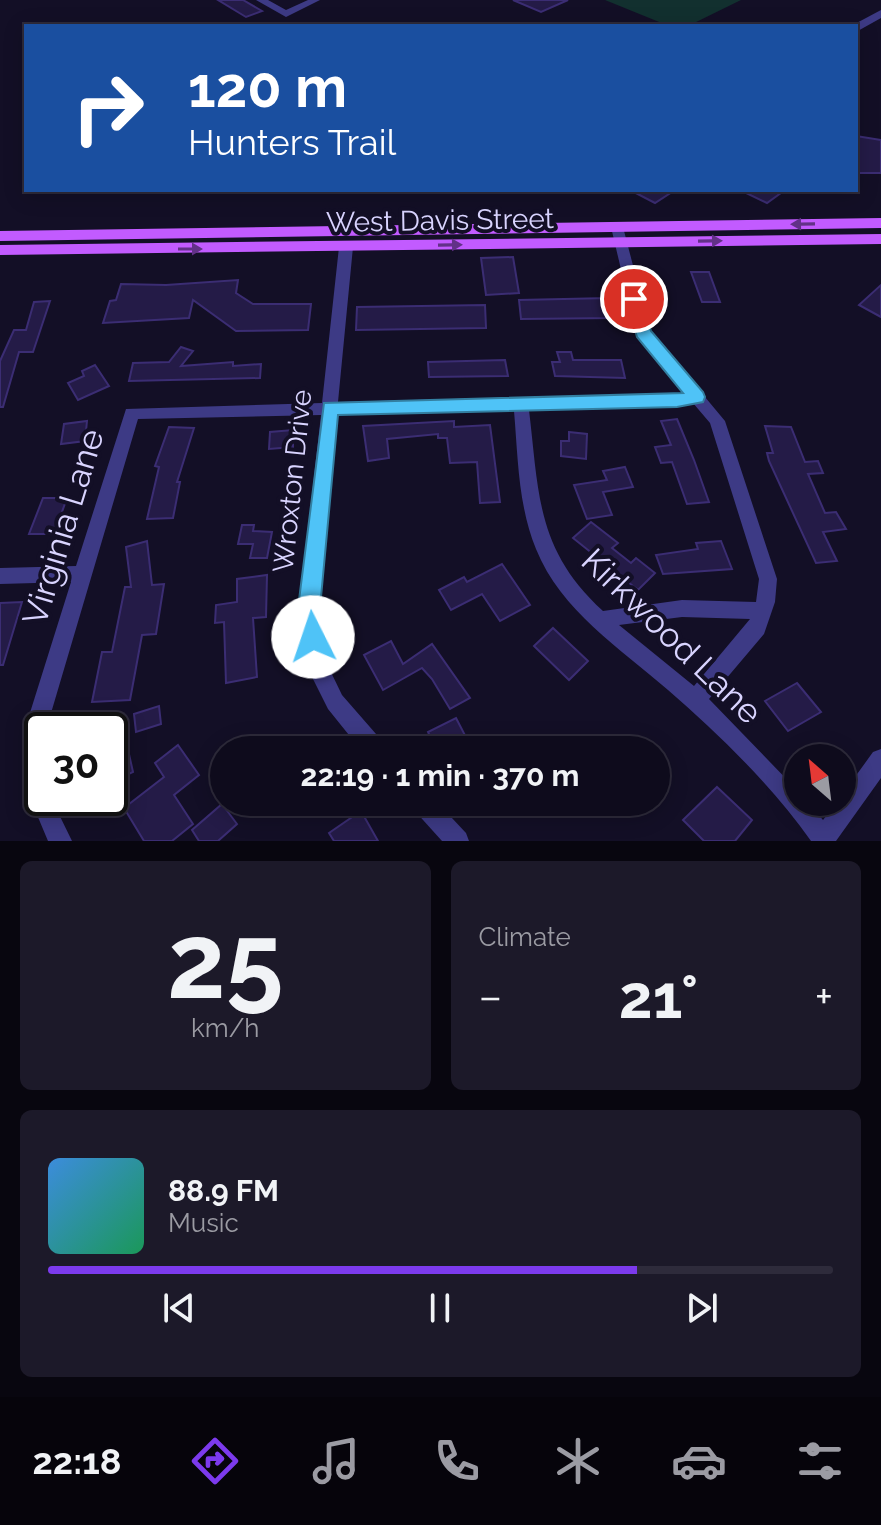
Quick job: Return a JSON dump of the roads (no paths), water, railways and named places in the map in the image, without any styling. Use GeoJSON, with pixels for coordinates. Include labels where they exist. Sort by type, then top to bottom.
{"type":"FeatureCollection","features":[{"type":"Feature","properties":{"kind":"main road","name":"West Davis Street"},"geometry":{"type":"LineString","coordinates":[[0,250],[346,247],[881,223]]}},
{"type":"Feature","properties":{"kind":"main road"},"geometry":{"type":"LineString","coordinates":[[860,239],[861,231],[881,229]]}},
{"type":"Feature","properties":{"kind":"main road","name":"West Davis Street"},"geometry":{"type":"LineString","coordinates":[[0,236],[426,230],[881,239]]}},
{"type":"Feature","properties":{"kind":"main road"},"geometry":{"type":"LineString","coordinates":[[264,248],[271,241],[283,238],[406,236],[426,230]]}},
{"type":"Feature","properties":{"kind":"main road"},"geometry":{"type":"LineString","coordinates":[[27,250],[49,245],[140,242],[154,234]]}},
{"type":"Feature","properties":{"kind":"street"},"geometry":{"type":"LineString","coordinates":[[261,0],[286,14],[315,0]]}},
{"type":"Feature","properties":{"kind":"street"},"geometry":{"type":"LineString","coordinates":[[858,27],[881,13]]}},
{"type":"Feature","properties":{"kind":"street"},"geometry":{"type":"LineString","coordinates":[[618,235],[643,333],[717,421],[768,579],[757,628],[695,700]]}},
{"type":"Feature","properties":{"kind":"street","name":"Wroxton Drive"},"geometry":{"type":"LineString","coordinates":[[346,247],[309,608],[317,666],[335,702],[363,736]]}},
{"type":"Feature","properties":{"kind":"street"},"geometry":{"type":"LineString","coordinates":[[330,408],[677,401],[696,397]]}},
{"type":"Feature","properties":{"kind":"street","name":"Kirkwood Lane"},"geometry":{"type":"LineString","coordinates":[[521,405],[536,523],[544,548],[559,577],[601,620],[695,700],[801,810],[823,840]]}},
{"type":"Feature","properties":{"kind":"street","name":"Virginia Lane"},"geometry":{"type":"LineString","coordinates":[[61,841],[39,799],[32,768],[34,735],[132,413],[330,408]]}},
{"type":"Feature","properties":{"kind":"street"},"geometry":{"type":"LineString","coordinates":[[0,576],[81,574]]}},
{"type":"Feature","properties":{"kind":"street"},"geometry":{"type":"LineString","coordinates":[[601,620],[626,614],[722,607],[762,611]]}},
{"type":"Feature","properties":{"kind":"street"},"geometry":{"type":"LineString","coordinates":[[823,840],[881,760]]}},
{"type":"Feature","properties":{"kind":"street"},"geometry":{"type":"LineString","coordinates":[[435,816],[458,841]]}}]}
